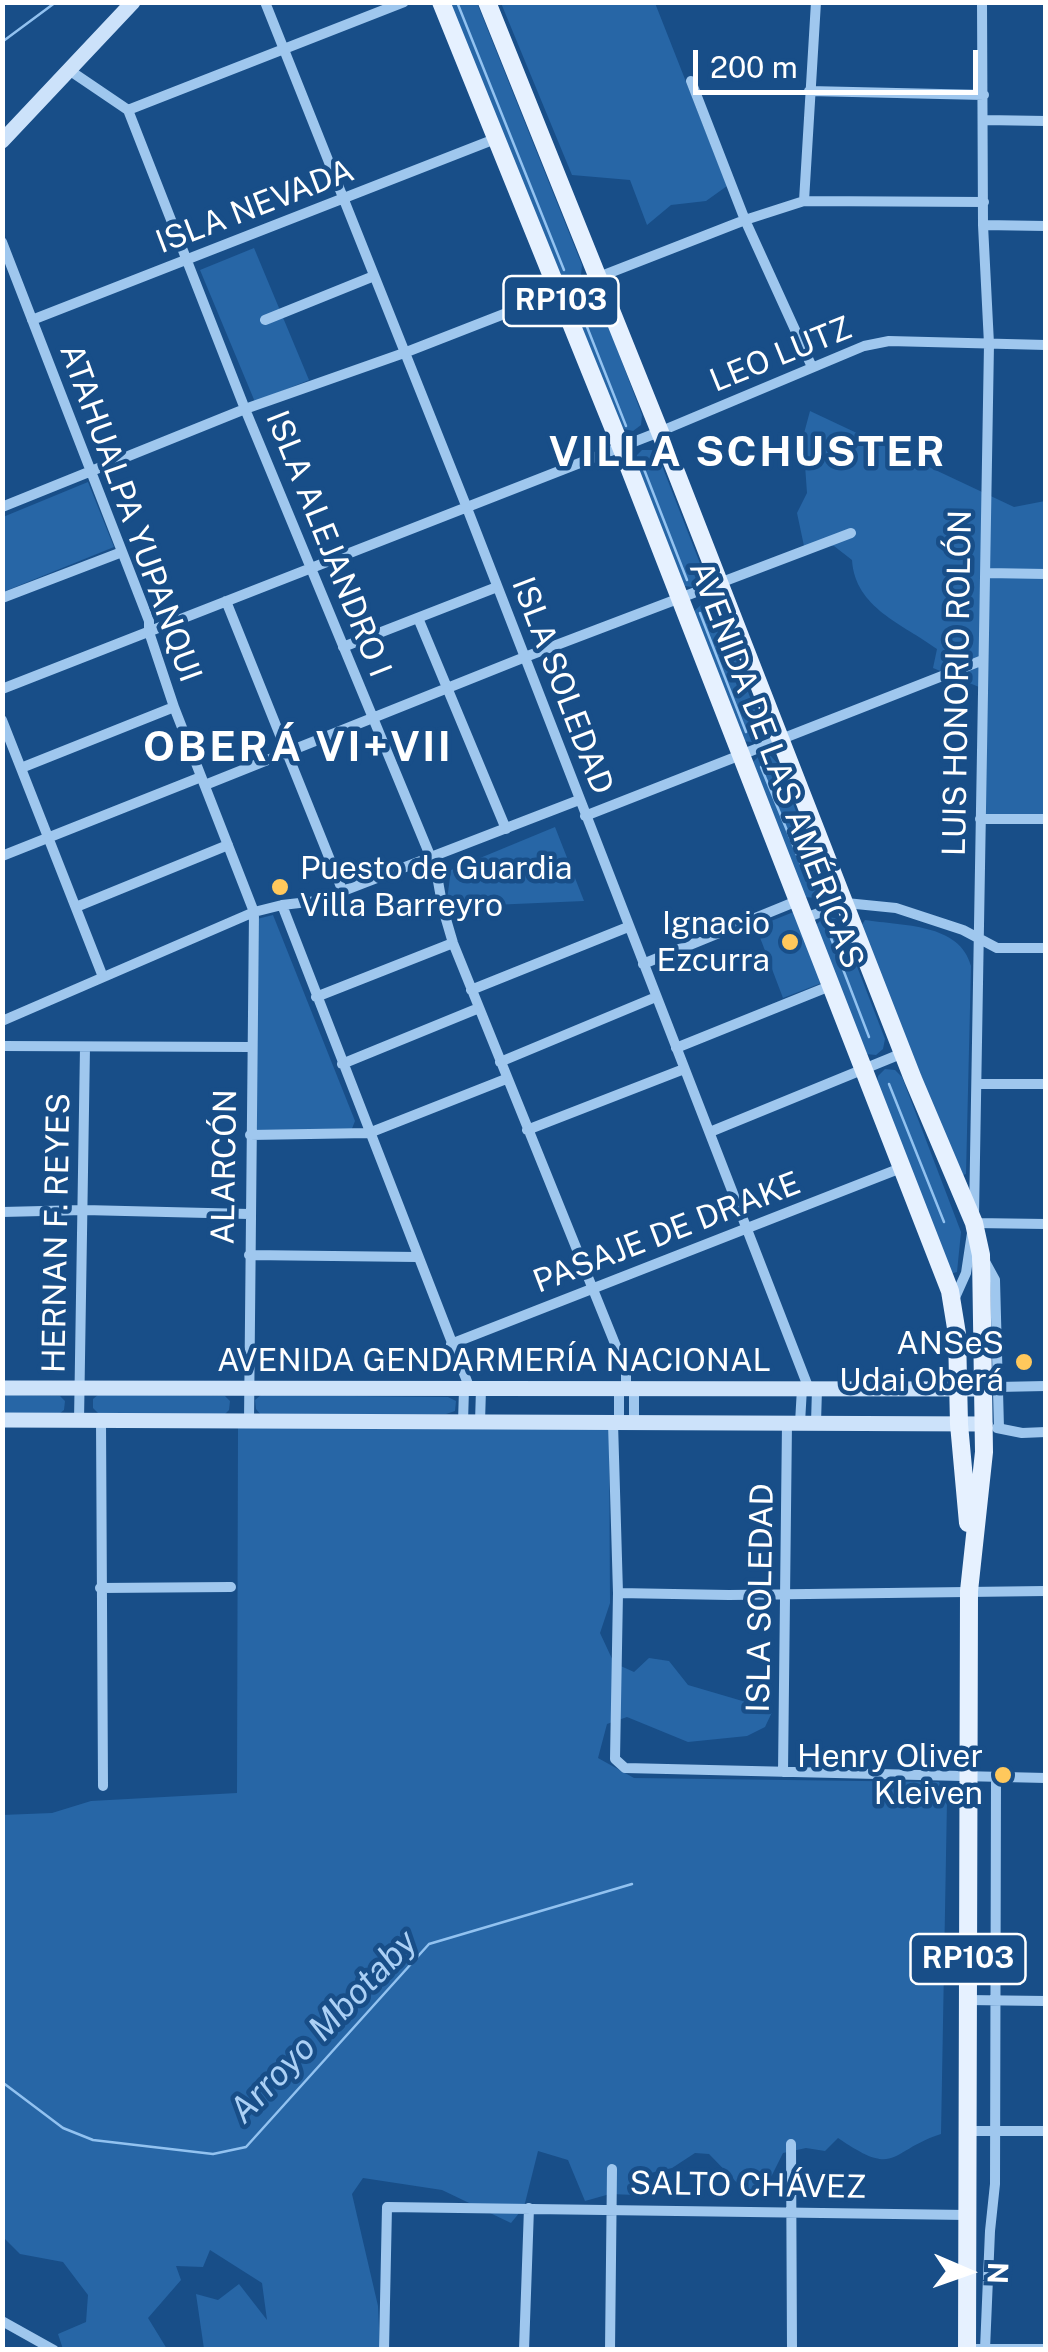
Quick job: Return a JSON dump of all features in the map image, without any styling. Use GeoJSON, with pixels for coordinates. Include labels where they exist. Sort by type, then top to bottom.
{"type":"FeatureCollection","features":[{"type":"Feature","properties":{"kind":"main road","name":"AVENIDA DE LAS AMÉRICAS"},"geometry":{"type":"LineString","coordinates":[[441,2],[621,447],[953,1302],[970,1568]]}},
{"type":"Feature","properties":{"kind":"main road","name":"AVENIDA DE LAS AMÉRICAS"},"geometry":{"type":"LineString","coordinates":[[487,2],[846,903],[975,1240],[992,1387],[992,1426],[969,1592],[967,2349]]}},
{"type":"Feature","properties":{"kind":"street"},"geometry":{"type":"LineString","coordinates":[[2,140],[134,2]]}},
{"type":"Feature","properties":{"kind":"street","name":"ISLA SOLEDAD"},"geometry":{"type":"LineString","coordinates":[[264,2],[525,657],[809,1388],[801,1424],[786,1594],[783,1772]]}},
{"type":"Feature","properties":{"kind":"street"},"geometry":{"type":"LineString","coordinates":[[70,70],[128,110],[404,2]]}},
{"type":"Feature","properties":{"kind":"street"},"geometry":{"type":"LineString","coordinates":[[804,201],[816,2]]}},
{"type":"Feature","properties":{"kind":"street","name":"LUIS HONORIO ROLÓN"},"geometry":{"type":"LineString","coordinates":[[953,1302],[975,1240],[989,344],[982,2]]}},
{"type":"Feature","properties":{"kind":"street"},"geometry":{"type":"LineString","coordinates":[[691,81],[745,220],[812,367]]}},
{"type":"Feature","properties":{"kind":"street"},"geometry":{"type":"LineString","coordinates":[[810,91],[984,96]]}},
{"type":"Feature","properties":{"kind":"street","name":"ISLA ALEJANDRO I"},"geometry":{"type":"LineString","coordinates":[[128,110],[245,409],[430,858],[454,943],[626,1371],[622,1423]]}},
{"type":"Feature","properties":{"kind":"street"},"geometry":{"type":"LineString","coordinates":[[984,120],[1046,120]]}},
{"type":"Feature","properties":{"kind":"street","name":"ISLA NEVADA"},"geometry":{"type":"LineString","coordinates":[[32,320],[495,139]]}},
{"type":"Feature","properties":{"kind":"street"},"geometry":{"type":"LineString","coordinates":[[2,507],[245,409],[804,201],[984,202]]}},
{"type":"Feature","properties":{"kind":"street"},"geometry":{"type":"LineString","coordinates":[[984,224],[1046,226]]}},
{"type":"Feature","properties":{"kind":"street","name":"ATAHUALPA YUPANQUI"},"geometry":{"type":"LineString","coordinates":[[2,242],[149,621],[149,632],[174,707],[254,912]]}},
{"type":"Feature","properties":{"kind":"street"},"geometry":{"type":"LineString","coordinates":[[264,320],[374,276]]}},
{"type":"Feature","properties":{"kind":"street","name":"LEO LUTZ"},"geometry":{"type":"LineString","coordinates":[[2,689],[659,432],[864,346],[890,341],[1046,345]]}},
{"type":"Feature","properties":{"kind":"street"},"geometry":{"type":"LineString","coordinates":[[2,856],[285,752],[851,533]]}},
{"type":"Feature","properties":{"kind":"street"},"geometry":{"type":"LineString","coordinates":[[2,598],[122,552]]}},
{"type":"Feature","properties":{"kind":"street"},"geometry":{"type":"LineString","coordinates":[[986,573],[1046,574]]}},
{"type":"Feature","properties":{"kind":"street"},"geometry":{"type":"LineString","coordinates":[[343,647],[497,587]]}},
{"type":"Feature","properties":{"kind":"street"},"geometry":{"type":"LineString","coordinates":[[226,602],[343,892]]}},
{"type":"Feature","properties":{"kind":"street"},"geometry":{"type":"LineString","coordinates":[[418,618],[506,829]]}},
{"type":"Feature","properties":{"kind":"street"},"geometry":{"type":"LineString","coordinates":[[585,816],[984,660]]}},
{"type":"Feature","properties":{"kind":"street"},"geometry":{"type":"LineString","coordinates":[[21,768],[174,707]]}},
{"type":"Feature","properties":{"kind":"street"},"geometry":{"type":"LineString","coordinates":[[2,720],[103,978]]}},
{"type":"Feature","properties":{"kind":"street"},"geometry":{"type":"LineString","coordinates":[[2,1020],[254,912],[282,904],[317,901],[579,800]]}},
{"type":"Feature","properties":{"kind":"street"},"geometry":{"type":"LineString","coordinates":[[980,819],[1046,819]]}},
{"type":"Feature","properties":{"kind":"street"},"geometry":{"type":"LineString","coordinates":[[76,907],[228,845]]}},
{"type":"Feature","properties":{"kind":"street"},"geometry":{"type":"LineString","coordinates":[[642,964],[801,910],[846,903],[917,914],[997,948],[1046,948]]}},
{"type":"Feature","properties":{"kind":"street"},"geometry":{"type":"LineString","coordinates":[[282,904],[368,1133],[472,1389],[472,1422]]}},
{"type":"Feature","properties":{"kind":"street","name":"ALARCÓN"},"geometry":{"type":"LineString","coordinates":[[248,1422],[254,912]]}},
{"type":"Feature","properties":{"kind":"street"},"geometry":{"type":"LineString","coordinates":[[472,990],[628,927]]}},
{"type":"Feature","properties":{"kind":"street"},"geometry":{"type":"LineString","coordinates":[[316,997],[454,943]]}},
{"type":"Feature","properties":{"kind":"street"},"geometry":{"type":"LineString","coordinates":[[676,1048],[830,986]]}},
{"type":"Feature","properties":{"kind":"street"},"geometry":{"type":"LineString","coordinates":[[500,1062],[656,997]]}},
{"type":"Feature","properties":{"kind":"street"},"geometry":{"type":"LineString","coordinates":[[342,1064],[479,1008]]}},
{"type":"Feature","properties":{"kind":"street"},"geometry":{"type":"LineString","coordinates":[[2,1046],[251,1047]]}},
{"type":"Feature","properties":{"kind":"street","name":"HERNAN F. REYES"},"geometry":{"type":"LineString","coordinates":[[79,1421],[85,1046]]}},
{"type":"Feature","properties":{"kind":"street"},"geometry":{"type":"LineString","coordinates":[[710,1132],[904,1054]]}},
{"type":"Feature","properties":{"kind":"street"},"geometry":{"type":"LineString","coordinates":[[527,1130],[684,1068]]}},
{"type":"Feature","properties":{"kind":"street"},"geometry":{"type":"LineString","coordinates":[[250,1135],[368,1133],[506,1078]]}},
{"type":"Feature","properties":{"kind":"street"},"geometry":{"type":"LineString","coordinates":[[978,1084],[1046,1084]]}},
{"type":"Feature","properties":{"kind":"street","name":"PASAJE DE DRAKE"},"geometry":{"type":"LineString","coordinates":[[452,1344],[902,1168]]}},
{"type":"Feature","properties":{"kind":"street"},"geometry":{"type":"LineString","coordinates":[[2,1212],[249,1214]]}},
{"type":"Feature","properties":{"kind":"street"},"geometry":{"type":"LineString","coordinates":[[975,1240],[1046,1224]]}},
{"type":"Feature","properties":{"kind":"street"},"geometry":{"type":"LineString","coordinates":[[249,1255],[417,1257]]}},
{"type":"Feature","properties":{"kind":"street"},"geometry":{"type":"LineString","coordinates":[[992,1387],[1046,1386]]}},
{"type":"Feature","properties":{"kind":"street","name":"AVENIDA GENDARMERÍA NACIONAL"},"geometry":{"type":"LineString","coordinates":[[2,1388],[992,1387]]}},
{"type":"Feature","properties":{"kind":"street","name":"AVENIDA GENDARMERÍA NACIONAL"},"geometry":{"type":"LineString","coordinates":[[2,1420],[992,1426]]}},
{"type":"Feature","properties":{"kind":"street"},"geometry":{"type":"LineString","coordinates":[[101,1421],[103,1786]]}},
{"type":"Feature","properties":{"kind":"street"},"geometry":{"type":"LineString","coordinates":[[622,1423],[615,1759],[625,1768],[1046,1778]]}},
{"type":"Feature","properties":{"kind":"street"},"geometry":{"type":"LineString","coordinates":[[992,1426],[1046,1432]]}},
{"type":"Feature","properties":{"kind":"street"},"geometry":{"type":"LineString","coordinates":[[100,1588],[231,1587]]}},
{"type":"Feature","properties":{"kind":"street"},"geometry":{"type":"LineString","coordinates":[[617,1587],[786,1594],[1046,1592]]}},
{"type":"Feature","properties":{"kind":"street"},"geometry":{"type":"LineString","coordinates":[[986,2349],[995,2131],[996,1778]]}},
{"type":"Feature","properties":{"kind":"street"},"geometry":{"type":"LineString","coordinates":[[968,2000],[1046,2000]]}},
{"type":"Feature","properties":{"kind":"street"},"geometry":{"type":"LineString","coordinates":[[967,2131],[1046,2131]]}},
{"type":"Feature","properties":{"kind":"street"},"geometry":{"type":"LineString","coordinates":[[791,2144],[792,2350]]}},
{"type":"Feature","properties":{"kind":"street"},"geometry":{"type":"LineString","coordinates":[[610,2350],[612,2169]]}},
{"type":"Feature","properties":{"kind":"street","name":"SALTO CHÁVEZ"},"geometry":{"type":"LineString","coordinates":[[384,2350],[388,2207],[967,2215]]}},
{"type":"Feature","properties":{"kind":"street"},"geometry":{"type":"LineString","coordinates":[[524,2350],[528,2208]]}},
{"type":"Feature","properties":{"kind":"street"},"geometry":{"type":"LineString","coordinates":[[2,2321],[54,2350]]}},
{"type":"Feature","properties":{"kind":"street"},"geometry":{"type":"LineString","coordinates":[[967,2349],[1046,2349]]}},
{"type":"Feature","properties":{"kind":"shaded area"},"geometry":{"type":"Polygon","coordinates":[[[448,3],[477,3],[582,265],[581,275],[573,281],[563,280],[557,272],[448,3]]]}},
{"type":"Feature","properties":{"kind":"shaded area"},"geometry":{"type":"Polygon","coordinates":[[[501,3],[655,3],[727,186],[706,201],[671,205],[647,225],[630,180],[572,175],[501,3]]]}},
{"type":"Feature","properties":{"kind":"shaded area"},"geometry":{"type":"Polygon","coordinates":[[[254,248],[309,380],[255,402],[200,270],[254,248]]]}},
{"type":"Feature","properties":{"kind":"shaded area"},"geometry":{"type":"Polygon","coordinates":[[[582,293],[592,294],[599,301],[642,415],[641,425],[633,431],[617,422],[574,310],[575,300],[582,293]]]}},
{"type":"Feature","properties":{"kind":"shaded area"},"geometry":{"type":"Polygon","coordinates":[[[810,411],[1014,507],[1045,501],[1045,814],[981,815],[979,687],[933,668],[937,649],[871,603],[855,577],[852,560],[834,546],[804,546],[797,513],[807,493],[803,437],[810,411]]]}},
{"type":"Feature","properties":{"kind":"shaded area"},"geometry":{"type":"Polygon","coordinates":[[[642,450],[653,450],[659,458],[703,571],[701,581],[693,587],[684,586],[634,467],[635,457],[642,450]]]}},
{"type":"Feature","properties":{"kind":"shaded area"},"geometry":{"type":"Polygon","coordinates":[[[88,482],[114,547],[3,592],[3,517],[88,482]]]}},
{"type":"Feature","properties":{"kind":"shaded area"},"geometry":{"type":"Polygon","coordinates":[[[701,605],[711,605],[718,613],[761,726],[760,736],[752,742],[742,741],[693,612],[701,605]]]}},
{"type":"Feature","properties":{"kind":"shaded area"},"geometry":{"type":"Polygon","coordinates":[[[760,755],[770,755],[777,763],[824,882],[823,892],[815,898],[805,897],[753,762],[760,755]]]}},
{"type":"Feature","properties":{"kind":"shaded area"},"geometry":{"type":"Polygon","coordinates":[[[555,827],[584,901],[446,907],[451,870],[555,827]]]}},
{"type":"Feature","properties":{"kind":"shaded area"},"geometry":{"type":"Polygon","coordinates":[[[796,911],[824,982],[783,998],[756,927],[796,911]]]}},
{"type":"Feature","properties":{"kind":"shaded area"},"geometry":{"type":"Polygon","coordinates":[[[273,915],[355,1121],[351,1131],[256,1130],[257,919],[273,915]]]}},
{"type":"Feature","properties":{"kind":"shaded area"},"geometry":{"type":"Polygon","coordinates":[[[824,917],[835,918],[841,925],[885,1039],[883,1049],[876,1055],[866,1054],[816,935],[817,924],[824,917]]]}},
{"type":"Feature","properties":{"kind":"shaded area"},"geometry":{"type":"Polygon","coordinates":[[[865,920],[942,934],[965,952],[971,966],[966,1174],[958,1177],[861,926],[865,920]]]}},
{"type":"Feature","properties":{"kind":"shaded area"},"geometry":{"type":"Polygon","coordinates":[[[885,1069],[895,1070],[902,1077],[961,1232],[957,1272],[950,1274],[877,1086],[878,1076],[885,1069]]]}},
{"type":"Feature","properties":{"kind":"shaded area"},"geometry":{"type":"Polygon","coordinates":[[[99,1394],[225,1396],[230,1401],[225,1414],[99,1414],[93,1408],[93,1399],[99,1394]]]}},
{"type":"Feature","properties":{"kind":"shaded area"},"geometry":{"type":"Polygon","coordinates":[[[3,1395],[60,1396],[65,1401],[64,1410],[59,1414],[3,1413],[3,1395]]]}},
{"type":"Feature","properties":{"kind":"shaded area"},"geometry":{"type":"Polygon","coordinates":[[[261,1395],[448,1397],[456,1401],[455,1411],[446,1414],[261,1415],[255,1400],[261,1395]]]}},
{"type":"Feature","properties":{"kind":"shaded area"},"geometry":{"type":"Polygon","coordinates":[[[609,1421],[610,1603],[600,1633],[614,1663],[634,1672],[649,1658],[669,1661],[688,1685],[773,1710],[765,1727],[747,1736],[688,1742],[627,1717],[607,1724],[598,1758],[634,1778],[939,1782],[947,1800],[941,2134],[892,2158],[872,2157],[838,2138],[825,2151],[806,2148],[783,2153],[771,2177],[747,2193],[709,2154],[695,2153],[672,2168],[646,2174],[635,2195],[610,2194],[585,2201],[568,2160],[538,2151],[524,2207],[511,2223],[442,2190],[363,2178],[352,2194],[378,2306],[380,2349],[204,2349],[196,2294],[218,2300],[239,2284],[267,2320],[262,2283],[210,2250],[203,2267],[176,2266],[181,2280],[148,2318],[167,2349],[63,2349],[58,2334],[86,2322],[88,2295],[63,2262],[20,2254],[3,2237],[2,1815],[52,1813],[91,1801],[237,1793],[238,1427],[609,1421]]]}},
{"type":"Feature","properties":{"kind":"waterway","name":"Arroyo Mbotaby"},"geometry":{"type":"LineString","coordinates":[[2,42],[56,2]]}},
{"type":"Feature","properties":{"kind":"waterway"},"geometry":{"type":"LineString","coordinates":[[457,2],[564,270]]}},
{"type":"Feature","properties":{"kind":"waterway"},"geometry":{"type":"LineString","coordinates":[[578,304],[626,426]]}},
{"type":"Feature","properties":{"kind":"waterway"},"geometry":{"type":"LineString","coordinates":[[640,459],[687,580]]}},
{"type":"Feature","properties":{"kind":"waterway"},"geometry":{"type":"LineString","coordinates":[[700,613],[746,732]]}},
{"type":"Feature","properties":{"kind":"waterway"},"geometry":{"type":"LineString","coordinates":[[761,767],[811,889]]}},
{"type":"Feature","properties":{"kind":"waterway"},"geometry":{"type":"LineString","coordinates":[[826,925],[869,1037]]}},
{"type":"Feature","properties":{"kind":"waterway"},"geometry":{"type":"LineString","coordinates":[[889,1084],[944,1222]]}},
{"type":"Feature","properties":{"kind":"waterway","name":"Arroyo Mbotaby"},"geometry":{"type":"LineString","coordinates":[[2,2082],[63,2128],[93,2140],[213,2154],[246,2147],[429,1944],[632,1884]]}},
{"type":"Feature","properties":{"kind":"place","name":"Puesto de Guardia Villa Barreyro"},"geometry":{"type":"Point","coordinates":[280,887]}},
{"type":"Feature","properties":{"kind":"place","name":"Ignacio Ezcurra"},"geometry":{"type":"Point","coordinates":[790,942]}},
{"type":"Feature","properties":{"kind":"place","name":"ANSeS Udai Oberá"},"geometry":{"type":"Point","coordinates":[1024,1362]}},
{"type":"Feature","properties":{"kind":"place","name":"Henry Oliver Kleiven"},"geometry":{"type":"Point","coordinates":[1003,1775]}},
{"type":"Feature","properties":{"kind":"district","name":"VILLA SCHUSTER"},"geometry":{"type":"Point","coordinates":[748,453]}},
{"type":"Feature","properties":{"kind":"district","name":"OBERÁ VI+VII"},"geometry":{"type":"Point","coordinates":[298,748]}}]}
